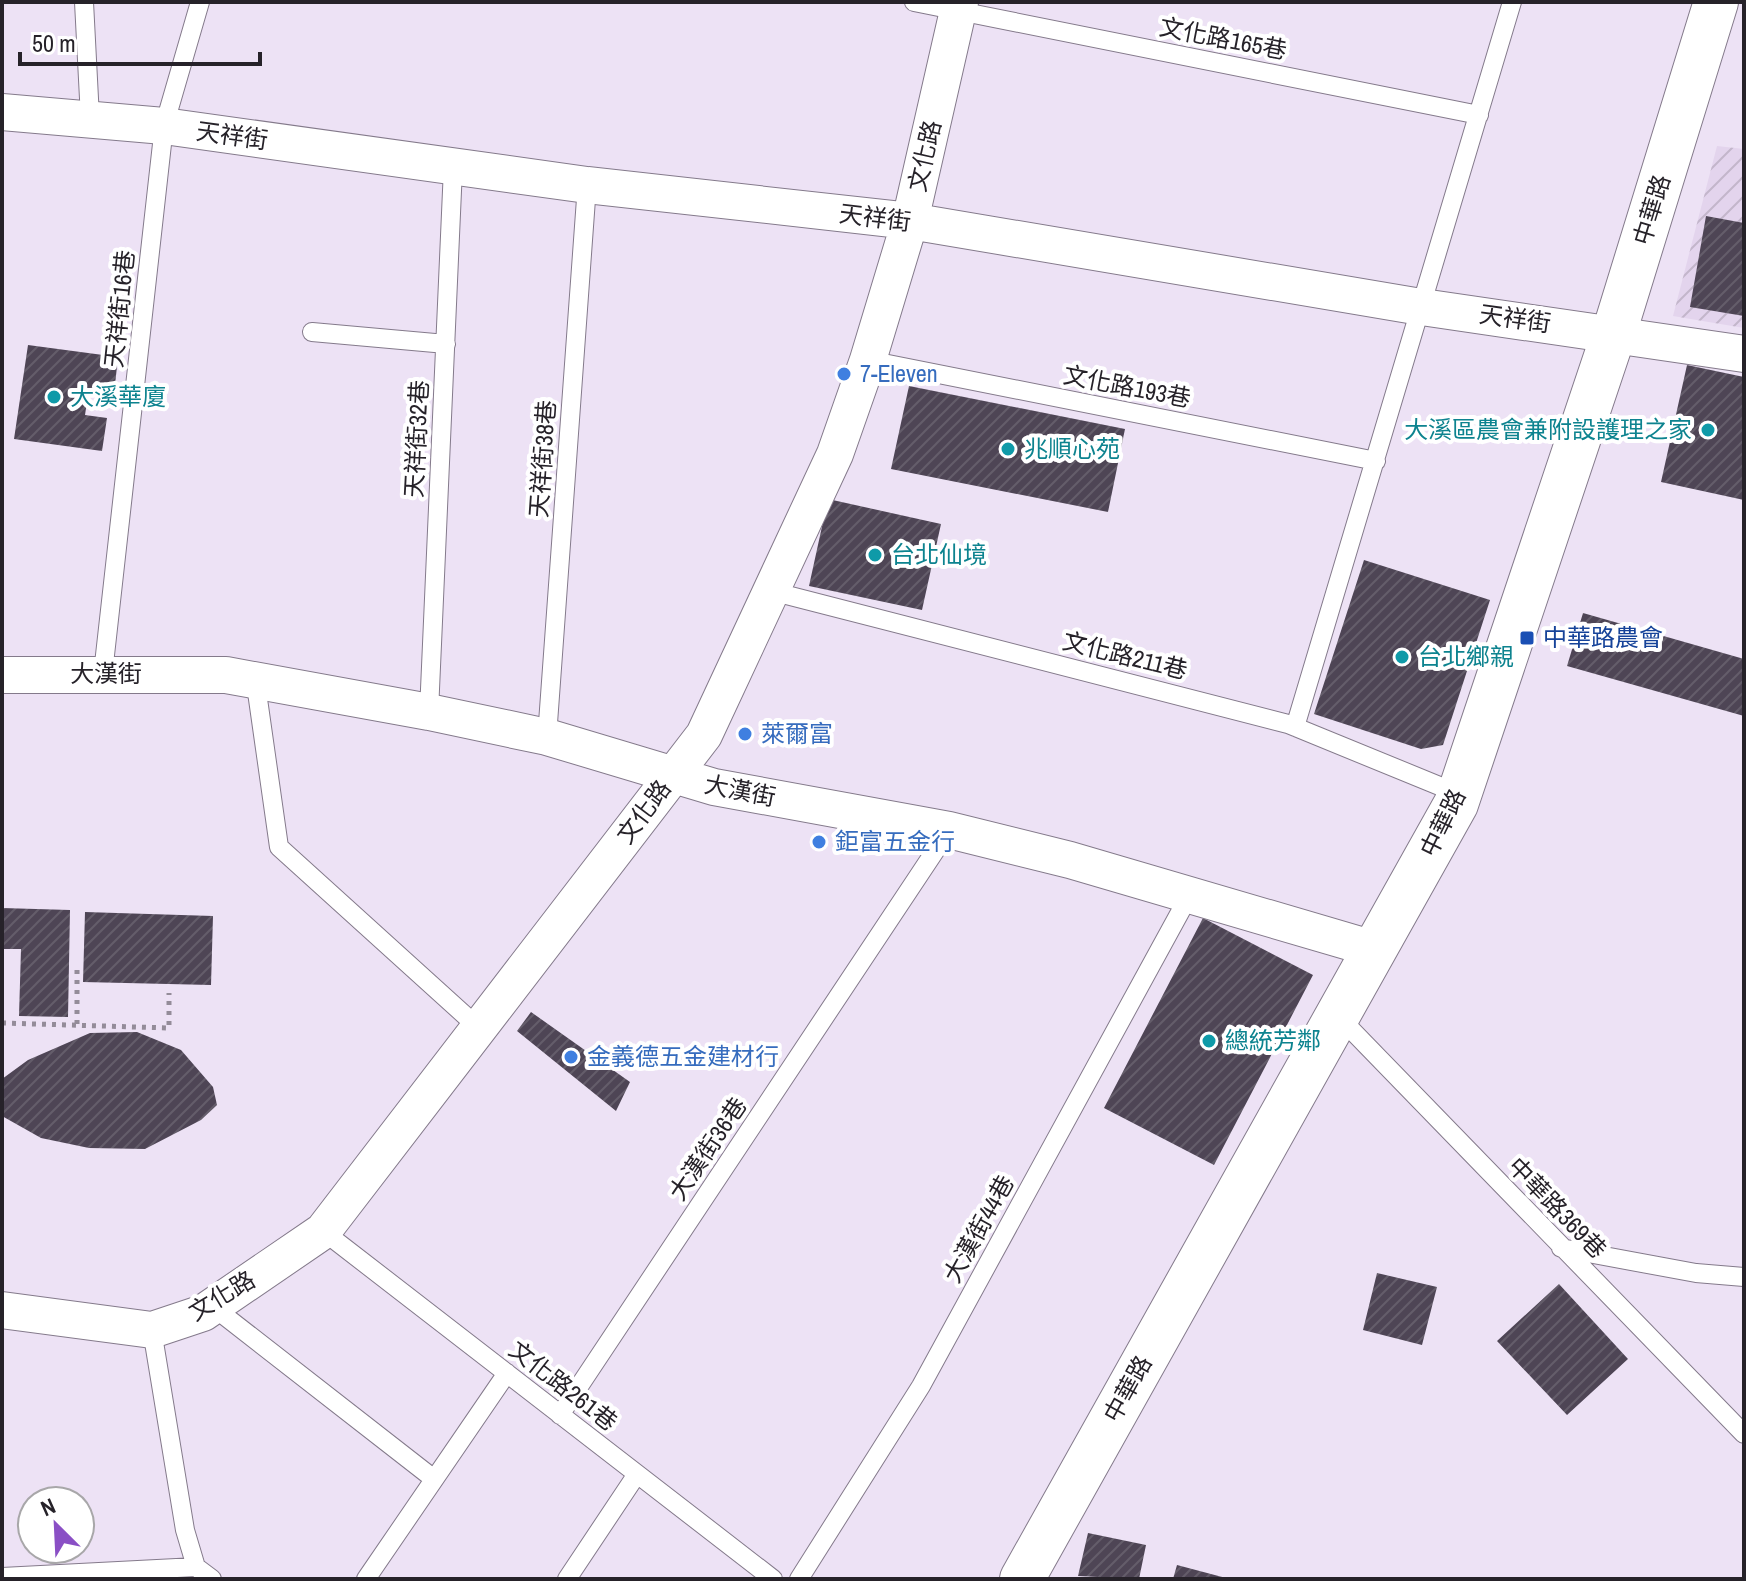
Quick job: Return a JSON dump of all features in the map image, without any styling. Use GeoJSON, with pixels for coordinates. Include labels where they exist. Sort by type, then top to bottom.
{"type":"FeatureCollection","features":[{"type":"Feature","properties":{"kind":"street","name":"中華路"},"geometry":{"type":"LineString","coordinates":[[1022,1579],[1337,1015],[1377,950],[1459,794],[1614,333],[1716,2]]}},
{"type":"Feature","properties":{"kind":"street","name":"文化路"},"geometry":{"type":"LineString","coordinates":[[2,1310],[152,1330],[212,1306],[323,1231],[704,735],[835,454],[868,360],[910,221],[960,7]]}},
{"type":"Feature","properties":{"kind":"street","name":"天祥街"},"geometry":{"type":"LineString","coordinates":[[2,112],[164,126],[453,168],[910,221],[1423,307],[1744,354]]}},
{"type":"Feature","properties":{"kind":"street","name":"大漢街"},"geometry":{"type":"LineString","coordinates":[[2,675],[103,673],[255,678],[429,712],[547,737],[671,777],[949,830],[1190,894],[1377,950]]}},
{"type":"Feature","properties":{"kind":"lane"},"geometry":{"type":"LineString","coordinates":[[84,2],[90,118]]}},
{"type":"Feature","properties":{"kind":"lane","name":"天祥街16巷"},"geometry":{"type":"LineString","coordinates":[[103,673],[164,126],[200,2]]}},
{"type":"Feature","properties":{"kind":"lane","name":"文化路165巷"},"geometry":{"type":"LineString","coordinates":[[914,2],[960,7],[1479,115]]}},
{"type":"Feature","properties":{"kind":"lane"},"geometry":{"type":"LineString","coordinates":[[1295,727],[1512,2]]}},
{"type":"Feature","properties":{"kind":"lane","name":"天祥街32巷"},"geometry":{"type":"LineString","coordinates":[[429,712],[453,168]]}},
{"type":"Feature","properties":{"kind":"lane","name":"天祥街38巷"},"geometry":{"type":"LineString","coordinates":[[547,737],[587,185]]}},
{"type":"Feature","properties":{"kind":"lane"},"geometry":{"type":"LineString","coordinates":[[312,332],[446,344]]}},
{"type":"Feature","properties":{"kind":"lane","name":"文化路193巷"},"geometry":{"type":"LineString","coordinates":[[868,360],[1376,461]]}},
{"type":"Feature","properties":{"kind":"lane","name":"文化路211巷"},"geometry":{"type":"LineString","coordinates":[[771,591],[1295,727],[1459,794]]}},
{"type":"Feature","properties":{"kind":"lane"},"geometry":{"type":"LineString","coordinates":[[255,678],[279,847],[480,1029]]}},
{"type":"Feature","properties":{"kind":"lane","name":"大漢街36巷"},"geometry":{"type":"LineString","coordinates":[[560,1415],[949,830]]}},
{"type":"Feature","properties":{"kind":"lane","name":"大漢街44巷"},"geometry":{"type":"LineString","coordinates":[[799,1579],[921,1386],[1190,894]]}},
{"type":"Feature","properties":{"kind":"lane","name":"中華路369巷"},"geometry":{"type":"LineString","coordinates":[[1337,1015],[1744,1434]]}},
{"type":"Feature","properties":{"kind":"lane","name":"文化路261巷"},"geometry":{"type":"LineString","coordinates":[[323,1231],[773,1579]]}},
{"type":"Feature","properties":{"kind":"lane"},"geometry":{"type":"LineString","coordinates":[[1561,1248],[1696,1273],[1744,1277]]}},
{"type":"Feature","properties":{"kind":"lane"},"geometry":{"type":"LineString","coordinates":[[212,1306],[434,1479]]}},
{"type":"Feature","properties":{"kind":"lane"},"geometry":{"type":"LineString","coordinates":[[152,1330],[185,1530],[196,1567],[212,1579]]}},
{"type":"Feature","properties":{"kind":"lane"},"geometry":{"type":"LineString","coordinates":[[366,1579],[507,1373]]}},
{"type":"Feature","properties":{"kind":"lane"},"geometry":{"type":"LineString","coordinates":[[567,1579],[637,1474]]}},
{"type":"Feature","properties":{"kind":"lane"},"geometry":{"type":"LineString","coordinates":[[2,1577],[196,1567]]}},
{"type":"Feature","properties":{"kind":"path"},"geometry":{"type":"LineString","coordinates":[[77,968],[77,1024]]}},
{"type":"Feature","properties":{"kind":"path"},"geometry":{"type":"LineString","coordinates":[[2,1023],[169,1028],[169,993]]}},
{"type":"Feature","properties":{"kind":"shaded area"},"geometry":{"type":"Polygon","coordinates":[[[1717,146],[1744,149],[1744,328],[1673,316],[1717,146]]]}},
{"type":"Feature","properties":{"kind":"building"},"geometry":{"type":"Polygon","coordinates":[[[1706,216],[1744,223],[1744,316],[1690,307],[1706,216]]]}},
{"type":"Feature","properties":{"kind":"building","name":"大溪華廈"},"geometry":{"type":"Polygon","coordinates":[[[28,345],[118,357],[115,385],[108,398],[88,395],[85,415],[107,418],[102,451],[14,439],[28,345]]]}},
{"type":"Feature","properties":{"kind":"building","name":"大溪區農會兼附設護理之家"},"geometry":{"type":"Polygon","coordinates":[[[1687,365],[1744,377],[1744,500],[1661,482],[1687,365]]]}},
{"type":"Feature","properties":{"kind":"building","name":"兆順心苑"},"geometry":{"type":"Polygon","coordinates":[[[909,386],[1125,429],[1108,512],[891,469],[909,386]]]}},
{"type":"Feature","properties":{"kind":"building","name":"台北仙境"},"geometry":{"type":"Polygon","coordinates":[[[828,499],[941,524],[922,610],[809,586],[828,499]]]}},
{"type":"Feature","properties":{"kind":"building","name":"台北鄉親"},"geometry":{"type":"Polygon","coordinates":[[[1364,560],[1490,600],[1443,745],[1421,749],[1314,714],[1364,560]]]}},
{"type":"Feature","properties":{"kind":"building"},"geometry":{"type":"Polygon","coordinates":[[[1583,613],[1744,659],[1744,716],[1567,666],[1583,613]]]}},
{"type":"Feature","properties":{"kind":"building"},"geometry":{"type":"Polygon","coordinates":[[[2,908],[70,910],[68,1017],[19,1016],[21,949],[2,949],[2,908]]]}},
{"type":"Feature","properties":{"kind":"building"},"geometry":{"type":"Polygon","coordinates":[[[85,912],[213,916],[211,985],[83,982],[85,912]]]}},
{"type":"Feature","properties":{"kind":"building","name":"總統芳鄰"},"geometry":{"type":"Polygon","coordinates":[[[1203,918],[1313,975],[1214,1165],[1104,1108],[1203,918]]]}},
{"type":"Feature","properties":{"kind":"building","name":"金義德五金建材行"},"geometry":{"type":"Polygon","coordinates":[[[531,1012],[630,1082],[616,1111],[517,1031],[531,1012]]]}},
{"type":"Feature","properties":{"kind":"building"},"geometry":{"type":"Polygon","coordinates":[[[137,1032],[181,1050],[213,1087],[217,1105],[201,1120],[145,1149],[89,1148],[41,1138],[2,1116],[2,1079],[28,1060],[90,1033],[137,1032]]]}},
{"type":"Feature","properties":{"kind":"building"},"geometry":{"type":"Polygon","coordinates":[[[1377,1273],[1437,1287],[1422,1345],[1363,1330],[1377,1273]]]}},
{"type":"Feature","properties":{"kind":"building"},"geometry":{"type":"Polygon","coordinates":[[[1559,1284],[1628,1359],[1567,1415],[1497,1341],[1559,1284]]]}},
{"type":"Feature","properties":{"kind":"building"},"geometry":{"type":"Polygon","coordinates":[[[1088,1533],[1146,1545],[1139,1579],[1078,1576],[1088,1533]]]}},
{"type":"Feature","properties":{"kind":"building"},"geometry":{"type":"Polygon","coordinates":[[[1177,1565],[1226,1578],[1226,1579],[1173,1579],[1177,1565]]]}},
{"type":"Feature","properties":{"kind":"place","name":"7-Eleven"},"geometry":{"type":"Point","coordinates":[844,374]}},
{"type":"Feature","properties":{"kind":"place","name":"大溪華廈"},"geometry":{"type":"Point","coordinates":[54,397]}},
{"type":"Feature","properties":{"kind":"place","name":"大溪區農會兼附設護理之家"},"geometry":{"type":"Point","coordinates":[1708,430]}},
{"type":"Feature","properties":{"kind":"place","name":"兆順心苑"},"geometry":{"type":"Point","coordinates":[1008,449]}},
{"type":"Feature","properties":{"kind":"place","name":"台北仙境"},"geometry":{"type":"Point","coordinates":[875,555]}},
{"type":"Feature","properties":{"kind":"place","name":"中華路農會"},"geometry":{"type":"Point","coordinates":[1527,638]}},
{"type":"Feature","properties":{"kind":"place","name":"台北鄉親"},"geometry":{"type":"Point","coordinates":[1402,657]}},
{"type":"Feature","properties":{"kind":"place","name":"萊爾富"},"geometry":{"type":"Point","coordinates":[745,734]}},
{"type":"Feature","properties":{"kind":"place","name":"鉅富五金行"},"geometry":{"type":"Point","coordinates":[819,842]}},
{"type":"Feature","properties":{"kind":"place","name":"總統芳鄰"},"geometry":{"type":"Point","coordinates":[1209,1041]}},
{"type":"Feature","properties":{"kind":"place","name":"金義德五金建材行"},"geometry":{"type":"Point","coordinates":[571,1057]}}]}
